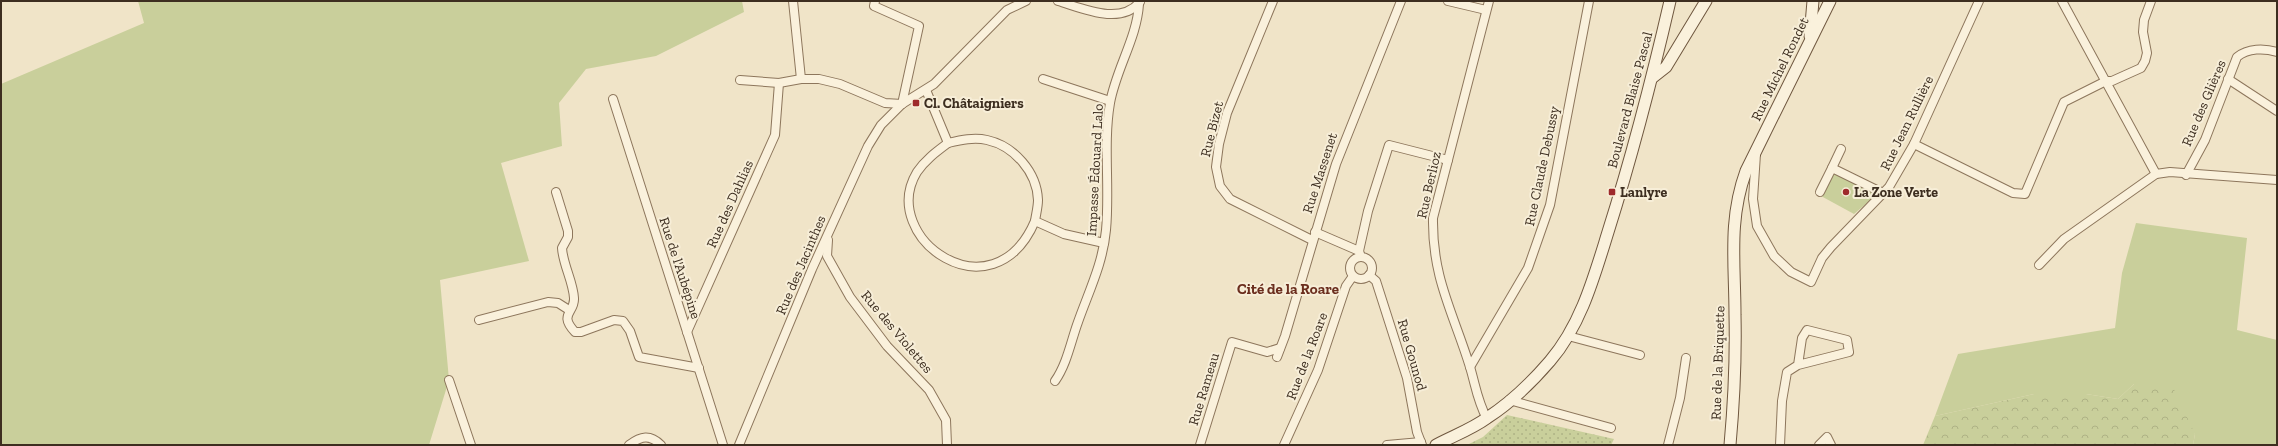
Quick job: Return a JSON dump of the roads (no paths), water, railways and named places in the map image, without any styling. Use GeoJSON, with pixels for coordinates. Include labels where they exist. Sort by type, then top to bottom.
{"type":"FeatureCollection","features":[{"type":"Feature","properties":{"kind":"main road","name":"Boulevard Blaise Pascal"},"geometry":{"type":"LineString","coordinates":[[1436,445],[1487,419],[1520,392],[1550,360],[1568,336],[1581,310],[1598,264],[1621,191],[1652,78],[1670,1]]}},
{"type":"Feature","properties":{"kind":"main road"},"geometry":{"type":"LineString","coordinates":[[1652,78],[1666,67],[1706,1]]}},
{"type":"Feature","properties":{"kind":"main road"},"geometry":{"type":"LineString","coordinates":[[1810,42],[1813,1]]}},
{"type":"Feature","properties":{"kind":"main road","name":"Rue Michel Rondet"},"geometry":{"type":"LineString","coordinates":[[1735,281],[1733,227],[1737,195],[1746,171],[1830,1]]}},
{"type":"Feature","properties":{"kind":"main road","name":"Rue de la Briquette"},"geometry":{"type":"LineString","coordinates":[[1730,445],[1736,379],[1735,281]]}},
{"type":"Feature","properties":{"kind":"street"},"geometry":{"type":"LineString","coordinates":[[793,1],[801,79]]}},
{"type":"Feature","properties":{"kind":"street"},"geometry":{"type":"LineString","coordinates":[[740,80],[779,83],[801,79],[819,79],[840,84],[885,104],[902,104],[919,26],[874,6],[875,1]]}},
{"type":"Feature","properties":{"kind":"street","name":"Rue des Jacinthes"},"geometry":{"type":"LineString","coordinates":[[739,445],[828,235],[868,146],[881,124],[902,104],[934,84],[1007,10],[1026,1]]}},
{"type":"Feature","properties":{"kind":"street"},"geometry":{"type":"LineString","coordinates":[[1058,1],[1102,14],[1129,12],[1140,2]]}},
{"type":"Feature","properties":{"kind":"street","name":"Rue Bizet"},"geometry":{"type":"LineString","coordinates":[[1273,1],[1227,113],[1218,144],[1216,167],[1220,186],[1230,199],[1314,236],[1360,254]]}},
{"type":"Feature","properties":{"kind":"street","name":"Rue Massenet"},"geometry":{"type":"LineString","coordinates":[[1277,357],[1336,164],[1400,1]]}},
{"type":"Feature","properties":{"kind":"street"},"geometry":{"type":"LineString","coordinates":[[1448,1],[1486,10]]}},
{"type":"Feature","properties":{"kind":"street","name":"Rue Berlioz"},"geometry":{"type":"LineString","coordinates":[[1487,419],[1478,401],[1470,367],[1438,276],[1433,244],[1433,218],[1489,1]]}},
{"type":"Feature","properties":{"kind":"street","name":"Rue Claude Debussy"},"geometry":{"type":"LineString","coordinates":[[1470,367],[1497,325],[1528,268],[1540,237],[1550,205],[1589,1]]}},
{"type":"Feature","properties":{"kind":"street","name":"Rue Jean Rullière"},"geometry":{"type":"LineString","coordinates":[[1756,151],[1753,200],[1757,226],[1774,256],[1791,272],[1811,282],[1822,258],[1897,176],[1914,144],[1979,1]]}},
{"type":"Feature","properties":{"kind":"street"},"geometry":{"type":"LineString","coordinates":[[2062,1],[2156,174]]}},
{"type":"Feature","properties":{"kind":"street"},"geometry":{"type":"LineString","coordinates":[[1914,144],[2013,193],[2026,194],[2064,102],[2106,81],[2112,82],[2141,68],[2147,53],[2143,26],[2151,1]]}},
{"type":"Feature","properties":{"kind":"street","name":"Impasse Édouard Lalo"},"geometry":{"type":"LineString","coordinates":[[1055,381],[1061,373],[1078,320],[1096,277],[1104,243],[1110,101],[1136,23],[1140,2]]}},
{"type":"Feature","properties":{"kind":"street","name":"Rue des Glières"},"geometry":{"type":"LineString","coordinates":[[2186,175],[2205,140],[2237,57],[2244,51],[2270,50],[2277,52]]}},
{"type":"Feature","properties":{"kind":"street"},"geometry":{"type":"LineString","coordinates":[[1043,79],[1110,101]]}},
{"type":"Feature","properties":{"kind":"street"},"geometry":{"type":"LineString","coordinates":[[2228,79],[2277,110]]}},
{"type":"Feature","properties":{"kind":"street","name":"Rue des Dahlias"},"geometry":{"type":"LineString","coordinates":[[687,332],[775,135],[779,83]]}},
{"type":"Feature","properties":{"kind":"street"},"geometry":{"type":"LineString","coordinates":[[926,90],[948,143]]}},
{"type":"Feature","properties":{"kind":"street","name":"Rue de l'Aubépine"},"geometry":{"type":"LineString","coordinates":[[612,99],[723,445]]}},
{"type":"Feature","properties":{"kind":"street"},"geometry":{"type":"LineString","coordinates":[[970,138],[988,140],[1006,148],[1023,163],[1035,180],[1038,200],[1035,221],[1021,246],[1007,259],[986,265],[968,267],[948,260],[924,243],[913,222],[909,197],[916,173],[929,157],[948,143],[970,138]]}},
{"type":"Feature","properties":{"kind":"street","name":"Rue de la Roare"},"geometry":{"type":"LineString","coordinates":[[1284,445],[1318,370],[1346,286],[1353,276],[1350,268],[1352,262],[1360,254],[1368,211],[1389,145],[1448,160]]}},
{"type":"Feature","properties":{"kind":"street"},"geometry":{"type":"LineString","coordinates":[[1820,192],[1841,149]]}},
{"type":"Feature","properties":{"kind":"street"},"geometry":{"type":"LineString","coordinates":[[1832,168],[1883,193]]}},
{"type":"Feature","properties":{"kind":"street"},"geometry":{"type":"LineString","coordinates":[[2039,265],[2064,240],[2156,174],[2170,172],[2186,175],[2277,180]]}},
{"type":"Feature","properties":{"kind":"street"},"geometry":{"type":"LineString","coordinates":[[556,192],[568,231],[568,237],[562,248],[574,298],[567,318],[570,326],[575,332],[614,320],[623,321],[630,331],[639,357],[699,368]]}},
{"type":"Feature","properties":{"kind":"street"},"geometry":{"type":"LineString","coordinates":[[1035,221],[1064,234],[1104,243]]}},
{"type":"Feature","properties":{"kind":"street","name":"Rue des Violettes"},"geometry":{"type":"LineString","coordinates":[[828,235],[827,256],[850,298],[887,346],[929,390],[946,420],[947,445]]}},
{"type":"Feature","properties":{"kind":"street"},"geometry":{"type":"LineString","coordinates":[[1353,276],[1362,279],[1369,275],[1372,266],[1369,260],[1360,254]]}},
{"type":"Feature","properties":{"kind":"street","name":"Rue Gounod"},"geometry":{"type":"LineString","coordinates":[[1369,275],[1376,281],[1407,378],[1417,432],[1422,444]]}},
{"type":"Feature","properties":{"kind":"street"},"geometry":{"type":"LineString","coordinates":[[479,320],[548,302],[558,303],[569,310]]}},
{"type":"Feature","properties":{"kind":"street"},"geometry":{"type":"LineString","coordinates":[[1780,445],[1782,401],[1787,372],[1798,365],[1849,352],[1847,340],[1807,330],[1802,338],[1798,365]]}},
{"type":"Feature","properties":{"kind":"street"},"geometry":{"type":"LineString","coordinates":[[1568,336],[1640,356]]}},
{"type":"Feature","properties":{"kind":"street","name":"Rue Rameau"},"geometry":{"type":"LineString","coordinates":[[1200,445],[1232,342],[1267,352],[1280,348]]}},
{"type":"Feature","properties":{"kind":"street"},"geometry":{"type":"LineString","coordinates":[[1668,445],[1680,398],[1686,358]]}},
{"type":"Feature","properties":{"kind":"street"},"geometry":{"type":"LineString","coordinates":[[449,380],[471,445]]}},
{"type":"Feature","properties":{"kind":"street"},"geometry":{"type":"LineString","coordinates":[[1509,400],[1611,428]]}},
{"type":"Feature","properties":{"kind":"street"},"geometry":{"type":"LineString","coordinates":[[629,445],[638,438],[647,436],[656,440],[661,445]]}},
{"type":"Feature","properties":{"kind":"street"},"geometry":{"type":"LineString","coordinates":[[1819,445],[1827,438],[1831,445]]}},
{"type":"Feature","properties":{"kind":"street"},"geometry":{"type":"LineString","coordinates":[[1387,445],[1422,444]]}},
{"type":"Feature","properties":{"kind":"place","name":"Cl. Châtaigniers"},"geometry":{"type":"Point","coordinates":[916,103]}},
{"type":"Feature","properties":{"kind":"place","name":"Lanlyre"},"geometry":{"type":"Point","coordinates":[1612,192]}},
{"type":"Feature","properties":{"kind":"place","name":"La Zone Verte"},"geometry":{"type":"Point","coordinates":[1846,192]}},
{"type":"Feature","properties":{"kind":"district","name":"Cité de la Roare"},"geometry":{"type":"Point","coordinates":[1288,289]}}]}
